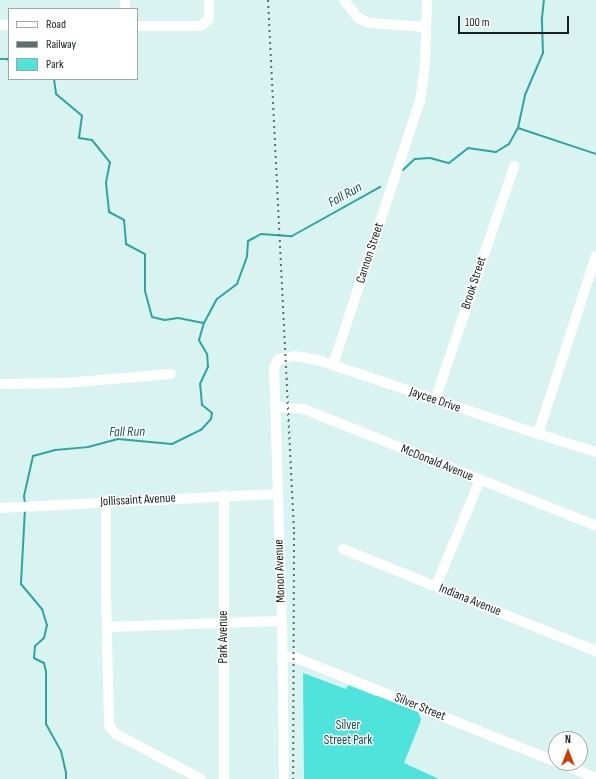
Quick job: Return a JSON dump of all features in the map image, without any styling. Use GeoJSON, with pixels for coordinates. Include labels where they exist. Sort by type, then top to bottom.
{"type":"FeatureCollection","features":[{"type":"Feature","properties":{"kind":"street"},"geometry":{"type":"LineString","coordinates":[[138,26],[200,26],[209,19],[209,0]]}},
{"type":"Feature","properties":{"kind":"street"},"geometry":{"type":"LineString","coordinates":[[344,0],[358,18],[370,23],[426,27]]}},
{"type":"Feature","properties":{"kind":"street","name":"Cannon Street"},"geometry":{"type":"LineString","coordinates":[[332,365],[420,101],[423,88],[427,0]]}},
{"type":"Feature","properties":{"kind":"street","name":"Brook Street"},"geometry":{"type":"LineString","coordinates":[[435,400],[514,166]]}},
{"type":"Feature","properties":{"kind":"street"},"geometry":{"type":"LineString","coordinates":[[538,434],[596,256]]}},
{"type":"Feature","properties":{"kind":"street","name":"Jaycee Drive"},"geometry":{"type":"LineString","coordinates":[[275,364],[280,359],[300,356],[332,365],[596,452]]}},
{"type":"Feature","properties":{"kind":"street","name":"Monon Avenue"},"geometry":{"type":"LineString","coordinates":[[275,364],[277,407],[277,494],[282,620],[284,779]]}},
{"type":"Feature","properties":{"kind":"street"},"geometry":{"type":"LineString","coordinates":[[0,384],[65,383],[171,374]]}},
{"type":"Feature","properties":{"kind":"street","name":"McDonald Avenue"},"geometry":{"type":"LineString","coordinates":[[277,407],[304,409],[596,526]]}},
{"type":"Feature","properties":{"kind":"street"},"geometry":{"type":"LineString","coordinates":[[436,586],[480,480]]}},
{"type":"Feature","properties":{"kind":"street","name":"Jollissaint Avenue"},"geometry":{"type":"LineString","coordinates":[[0,508],[224,495],[277,494]]}},
{"type":"Feature","properties":{"kind":"street","name":"Park Avenue"},"geometry":{"type":"LineString","coordinates":[[224,495],[224,779]]}},
{"type":"Feature","properties":{"kind":"street"},"geometry":{"type":"LineString","coordinates":[[106,501],[109,726],[121,736],[201,779]]}},
{"type":"Feature","properties":{"kind":"street","name":"Indiana Avenue"},"geometry":{"type":"LineString","coordinates":[[344,549],[596,650]]}},
{"type":"Feature","properties":{"kind":"street"},"geometry":{"type":"LineString","coordinates":[[107,626],[282,620]]}},
{"type":"Feature","properties":{"kind":"street","name":"Silver Street"},"geometry":{"type":"LineString","coordinates":[[282,657],[294,657],[548,759]]}},
{"type":"Feature","properties":{"kind":"street"},"geometry":{"type":"LineString","coordinates":[[579,771],[596,778]]}},
{"type":"Feature","properties":{"kind":"green space","name":"Silver Street Park"},"geometry":{"type":"Polygon","coordinates":[[[303,673],[346,689],[348,685],[418,712],[421,719],[420,723],[404,763],[439,779],[304,779],[303,673]]]}},
{"type":"Feature","properties":{"kind":"waterway","name":"Fall Run"},"geometry":{"type":"LineString","coordinates":[[403,170],[415,159],[430,158],[449,163],[468,148],[496,152],[509,144],[518,128],[525,95],[543,53],[542,18],[544,0]]}},
{"type":"Feature","properties":{"kind":"waterway"},"geometry":{"type":"LineString","coordinates":[[0,59],[8,59]]}},
{"type":"Feature","properties":{"kind":"waterway"},"geometry":{"type":"LineString","coordinates":[[54,80],[56,94],[82,116],[79,138],[92,140],[110,162],[106,183],[109,212],[124,220],[126,244],[145,254],[145,291],[152,317],[165,320],[178,318],[204,323]]}},
{"type":"Feature","properties":{"kind":"waterway"},"geometry":{"type":"LineString","coordinates":[[518,128],[596,154]]}},
{"type":"Feature","properties":{"kind":"waterway","name":"Fall Run"},"geometry":{"type":"LineString","coordinates":[[25,503],[24,496],[33,456],[55,450],[88,447],[118,439],[172,444],[201,430],[211,419],[212,413],[202,405],[200,384],[208,367],[207,354],[199,340],[204,323],[217,299],[237,284],[247,256],[248,241],[261,234],[292,236],[380,187]]}},
{"type":"Feature","properties":{"kind":"waterway","name":"Fall Run"},"geometry":{"type":"LineString","coordinates":[[25,509],[21,584],[42,609],[47,625],[44,638],[35,646],[34,658],[44,663],[46,672],[46,724],[61,751],[66,772],[66,779]]}},
{"type":"Feature","properties":{"kind":"railway"},"geometry":{"type":"LineString","coordinates":[[268,0],[294,532],[293,779]]}}]}
